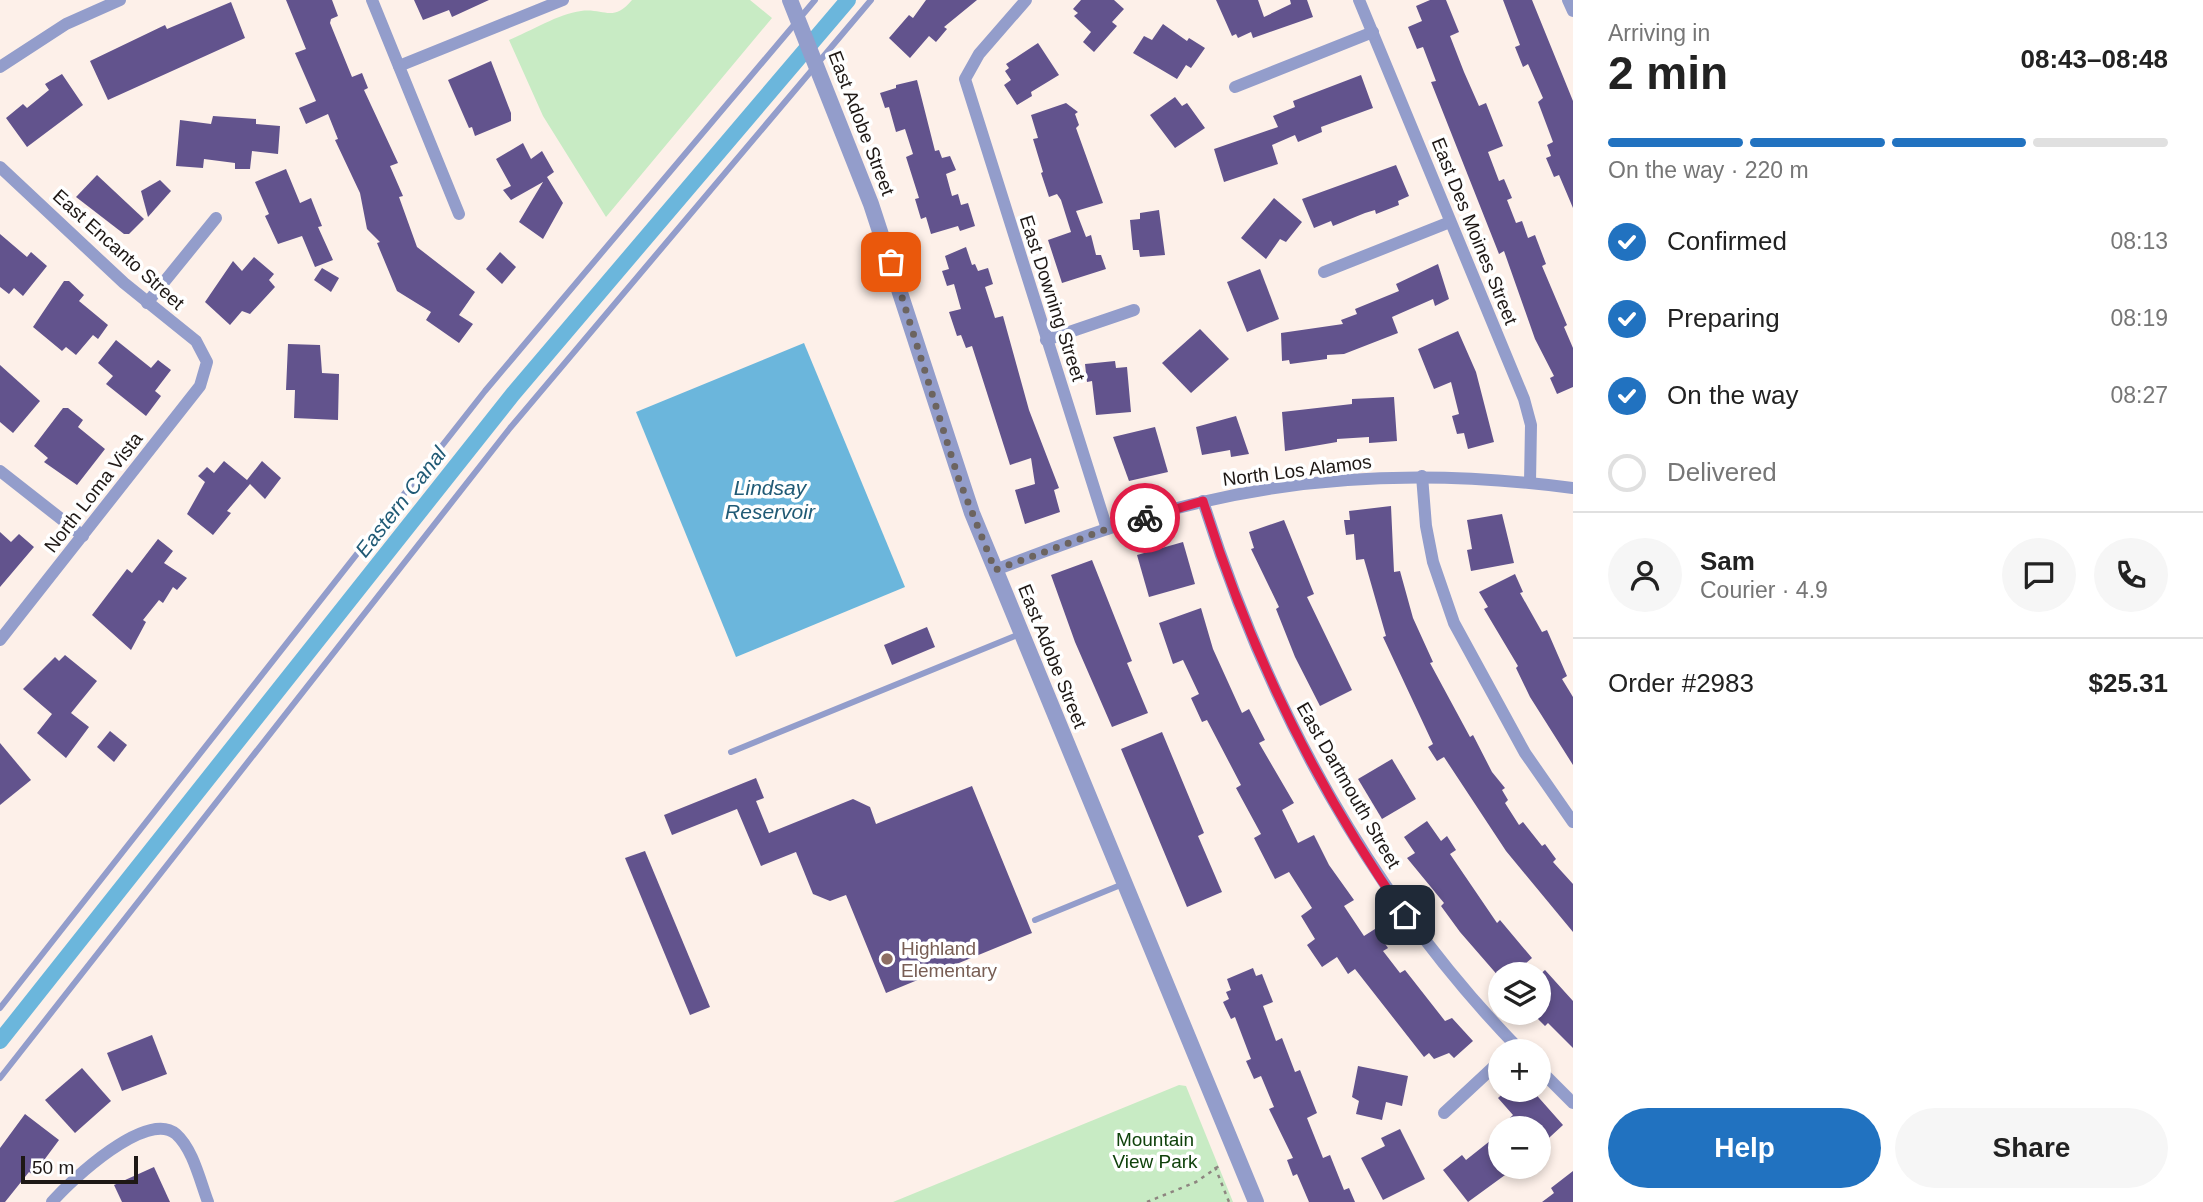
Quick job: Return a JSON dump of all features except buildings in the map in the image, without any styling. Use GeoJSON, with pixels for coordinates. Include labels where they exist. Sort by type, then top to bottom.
{"type":"FeatureCollection","features":[{"type":"Feature","properties":{"kind":"street"},"geometry":{"type":"LineString","coordinates":[[0,67],[66,24],[120,0]]}},
{"type":"Feature","properties":{"kind":"street"},"geometry":{"type":"LineString","coordinates":[[372,0],[459,214]]}},
{"type":"Feature","properties":{"kind":"street"},"geometry":{"type":"LineString","coordinates":[[400,66],[563,0]]}},
{"type":"Feature","properties":{"kind":"street","name":"East Adobe Street"},"geometry":{"type":"LineString","coordinates":[[790,0],[871,204],[958,477],[1256,1202]]}},
{"type":"Feature","properties":{"kind":"street","name":"East Downing Street"},"geometry":{"type":"LineString","coordinates":[[1026,0],[979,54],[965,79],[1107,529]]}},
{"type":"Feature","properties":{"kind":"street","name":"East Des Moines Street"},"geometry":{"type":"LineString","coordinates":[[1359,0],[1524,399],[1531,425],[1530,482]]}},
{"type":"Feature","properties":{"kind":"street"},"geometry":{"type":"LineString","coordinates":[[1568,0],[1573,12]]}},
{"type":"Feature","properties":{"kind":"street"},"geometry":{"type":"LineString","coordinates":[[1235,88],[1373,32]]}},
{"type":"Feature","properties":{"kind":"street","name":"East Encanto Street"},"geometry":{"type":"LineString","coordinates":[[0,166],[146,303],[196,341],[207,362]]}},
{"type":"Feature","properties":{"kind":"street"},"geometry":{"type":"LineString","coordinates":[[146,303],[216,218]]}},
{"type":"Feature","properties":{"kind":"street"},"geometry":{"type":"LineString","coordinates":[[1324,272],[1450,222]]}},
{"type":"Feature","properties":{"kind":"street"},"geometry":{"type":"LineString","coordinates":[[1046,340],[1133,310]]}},
{"type":"Feature","properties":{"kind":"street","name":"North Loma Vista"},"geometry":{"type":"LineString","coordinates":[[0,640],[200,386],[207,362]]}},
{"type":"Feature","properties":{"kind":"street"},"geometry":{"type":"LineString","coordinates":[[0,471],[83,536]]}},
{"type":"Feature","properties":{"kind":"street"},"geometry":{"type":"LineString","coordinates":[[1422,476],[1426,526],[1433,562],[1454,623],[1525,753],[1573,822]]}},
{"type":"Feature","properties":{"kind":"street","name":"North Los Alamos"},"geometry":{"type":"LineString","coordinates":[[995,570],[1107,529],[1203,501],[1324,483],[1422,476],[1530,482],[1573,488]]}},
{"type":"Feature","properties":{"kind":"street","name":"East Dartmouth Street"},"geometry":{"type":"LineString","coordinates":[[1203,501],[1229,585],[1260,660],[1332,800],[1418,933],[1507,1039]]}},
{"type":"Feature","properties":{"kind":"street"},"geometry":{"type":"LineString","coordinates":[[1444,1113],[1488,1072]]}},
{"type":"Feature","properties":{"kind":"street"},"geometry":{"type":"LineString","coordinates":[[1551,1081],[1573,1103]]}},
{"type":"Feature","properties":{"kind":"street"},"geometry":{"type":"LineString","coordinates":[[52,1202],[85,1170],[117,1146],[146,1131],[166,1128],[174,1133],[186,1148],[208,1202]]}},
{"type":"Feature","properties":{"kind":"lane"},"geometry":{"type":"LineString","coordinates":[[0,1008],[485,391],[815,0]]}},
{"type":"Feature","properties":{"kind":"lane"},"geometry":{"type":"LineString","coordinates":[[0,1078],[510,428],[871,0]]}},
{"type":"Feature","properties":{"kind":"lane"},"geometry":{"type":"LineString","coordinates":[[731,752],[1021,633]]}},
{"type":"Feature","properties":{"kind":"lane"},"geometry":{"type":"LineString","coordinates":[[1035,920],[1125,884]]}},
{"type":"Feature","properties":{"kind":"path"},"geometry":{"type":"LineString","coordinates":[[1147,1202],[1196,1182],[1215,1167],[1238,1158]]}},
{"type":"Feature","properties":{"kind":"path"},"geometry":{"type":"LineString","coordinates":[[1215,1167],[1229,1202]]}},
{"type":"Feature","properties":{"kind":"green space"},"geometry":{"type":"Polygon","coordinates":[[[632,0],[750,0],[772,18],[606,217],[543,116],[509,40],[545,23],[581,11],[614,13],[632,0]]]}},
{"type":"Feature","properties":{"kind":"green space","name":"Mountain View Park"},"geometry":{"type":"Polygon","coordinates":[[[1179,1085],[1186,1086],[1233,1202],[893,1202],[1179,1085]]]}},
{"type":"Feature","properties":{"kind":"water","name":"Lindsay Reservoir"},"geometry":{"type":"Polygon","coordinates":[[[804,343],[905,587],[736,657],[636,412],[804,343]]]}},
{"type":"Feature","properties":{"kind":"waterway","name":"Eastern Canal"},"geometry":{"type":"LineString","coordinates":[[0,1041],[513,394],[848,0]]}},
{"type":"Feature","properties":{"kind":"way so far"},"geometry":{"type":"LineString","coordinates":[[891,262],[958,477],[995,570],[1145,518]]}},
{"type":"Feature","properties":{"kind":"place","name":"Highland Elementary"},"geometry":{"type":"Point","coordinates":[887,959]}},
{"type":"Feature","properties":{"kind":"route"},"geometry":{"type":"LineString","coordinates":[[1145,518],[1203,501],[1229,585],[1264,670],[1332,800],[1405,915]]}}]}
